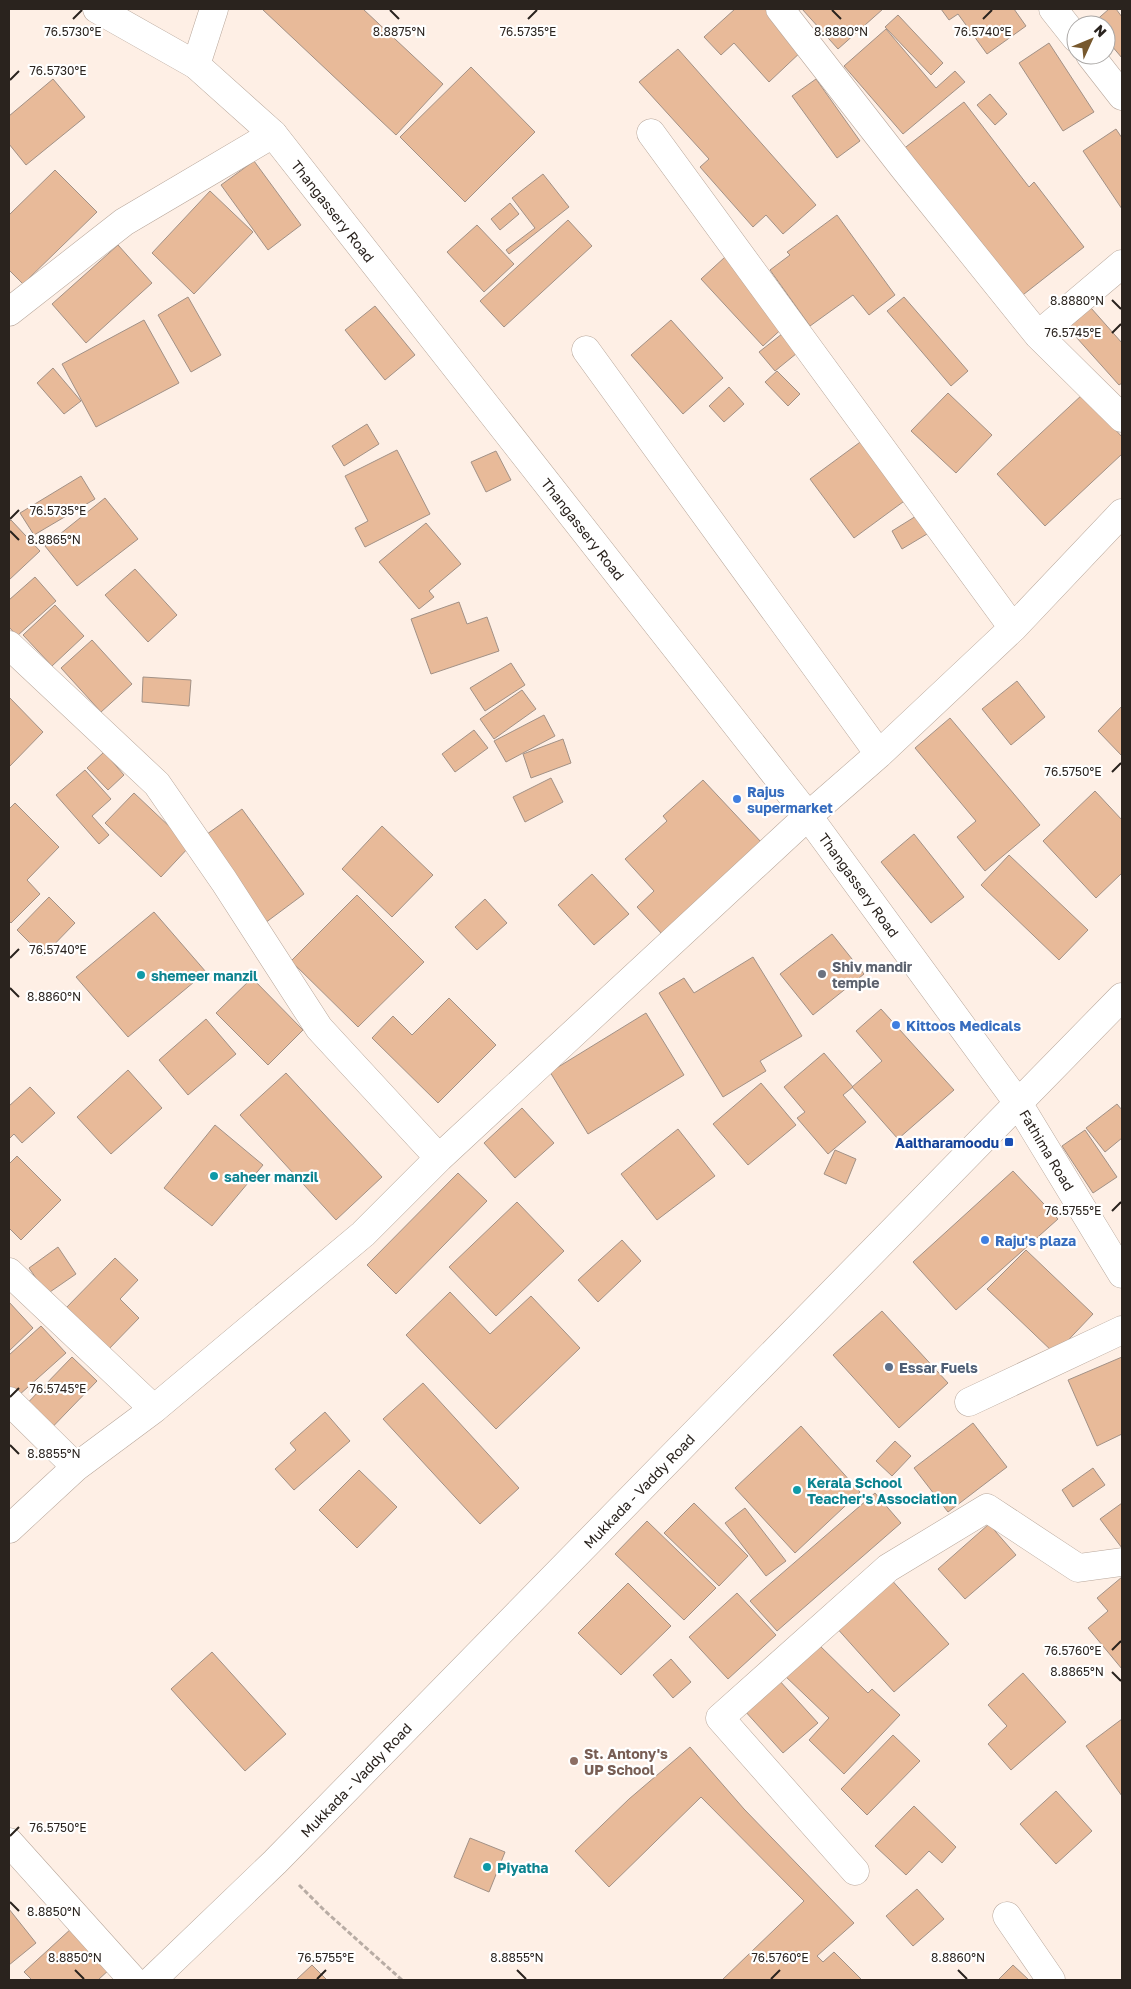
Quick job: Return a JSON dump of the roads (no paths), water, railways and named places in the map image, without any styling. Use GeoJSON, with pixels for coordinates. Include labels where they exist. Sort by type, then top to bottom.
{"type":"FeatureCollection","features":[{"type":"Feature","properties":{"kind":"street","name":"Thangassery Road"},"geometry":{"type":"LineString","coordinates":[[97,9],[196,65],[273,134],[808,816],[1018,1104]]}},
{"type":"Feature","properties":{"kind":"street"},"geometry":{"type":"LineString","coordinates":[[196,65],[214,9]]}},
{"type":"Feature","properties":{"kind":"street"},"geometry":{"type":"LineString","coordinates":[[780,9],[903,167],[1038,335],[1122,418]]}},
{"type":"Feature","properties":{"kind":"street"},"geometry":{"type":"LineString","coordinates":[[1053,9],[1066,25]]}},
{"type":"Feature","properties":{"kind":"street"},"geometry":{"type":"LineString","coordinates":[[1098,65],[1122,96]]}},
{"type":"Feature","properties":{"kind":"street"},"geometry":{"type":"LineString","coordinates":[[651,133],[1013,628]]}},
{"type":"Feature","properties":{"kind":"street"},"geometry":{"type":"LineString","coordinates":[[9,312],[124,222],[273,134]]}},
{"type":"Feature","properties":{"kind":"street"},"geometry":{"type":"LineString","coordinates":[[1038,335],[1122,264]]}},
{"type":"Feature","properties":{"kind":"street"},"geometry":{"type":"LineString","coordinates":[[586,350],[879,754]]}},
{"type":"Feature","properties":{"kind":"street"},"geometry":{"type":"LineString","coordinates":[[9,1529],[76,1467],[154,1409],[363,1234],[439,1158],[808,816],[879,754],[1013,628],[1122,513]]}},
{"type":"Feature","properties":{"kind":"street"},"geometry":{"type":"LineString","coordinates":[[9,645],[157,784],[224,881],[319,1028],[439,1158]]}},
{"type":"Feature","properties":{"kind":"street","name":"Mukkada - Vaddy Road"},"geometry":{"type":"LineString","coordinates":[[152,1980],[276,1862],[1122,997]]}},
{"type":"Feature","properties":{"kind":"street","name":"Fathima Road"},"geometry":{"type":"LineString","coordinates":[[1018,1104],[1122,1274]]}},
{"type":"Feature","properties":{"kind":"street"},"geometry":{"type":"LineString","coordinates":[[9,1272],[154,1409]]}},
{"type":"Feature","properties":{"kind":"street"},"geometry":{"type":"LineString","coordinates":[[969,1402],[1122,1330]]}},
{"type":"Feature","properties":{"kind":"street"},"geometry":{"type":"LineString","coordinates":[[9,1401],[76,1467]]}},
{"type":"Feature","properties":{"kind":"street"},"geometry":{"type":"LineString","coordinates":[[855,1871],[720,1718],[888,1568],[987,1508],[1078,1568],[1122,1562]]}},
{"type":"Feature","properties":{"kind":"street"},"geometry":{"type":"LineString","coordinates":[[9,1842],[133,1980]]}},
{"type":"Feature","properties":{"kind":"street"},"geometry":{"type":"LineString","coordinates":[[1007,1916],[1051,1980]]}},
{"type":"Feature","properties":{"kind":"place","name":"Rajus supermarket"},"geometry":{"type":"Point","coordinates":[737,799]}},
{"type":"Feature","properties":{"kind":"place","name":"Shiv mandir temple"},"geometry":{"type":"Point","coordinates":[822,974]}},
{"type":"Feature","properties":{"kind":"place","name":"shemeer manzil"},"geometry":{"type":"Point","coordinates":[141,975]}},
{"type":"Feature","properties":{"kind":"place","name":"Kittoos Medicals"},"geometry":{"type":"Point","coordinates":[896,1025]}},
{"type":"Feature","properties":{"kind":"place","name":"Aaltharamoodu"},"geometry":{"type":"Point","coordinates":[1009,1142]}},
{"type":"Feature","properties":{"kind":"place","name":"saheer manzil"},"geometry":{"type":"Point","coordinates":[214,1176]}},
{"type":"Feature","properties":{"kind":"place","name":"Raju's plaza"},"geometry":{"type":"Point","coordinates":[985,1240]}},
{"type":"Feature","properties":{"kind":"place","name":"Essar Fuels"},"geometry":{"type":"Point","coordinates":[889,1367]}},
{"type":"Feature","properties":{"kind":"place","name":"Kerala School Teacher's Association"},"geometry":{"type":"Point","coordinates":[797,1490]}},
{"type":"Feature","properties":{"kind":"place","name":"St. Antony's UP School"},"geometry":{"type":"Point","coordinates":[574,1761]}},
{"type":"Feature","properties":{"kind":"place","name":"Piyatha"},"geometry":{"type":"Point","coordinates":[487,1867]}}]}
